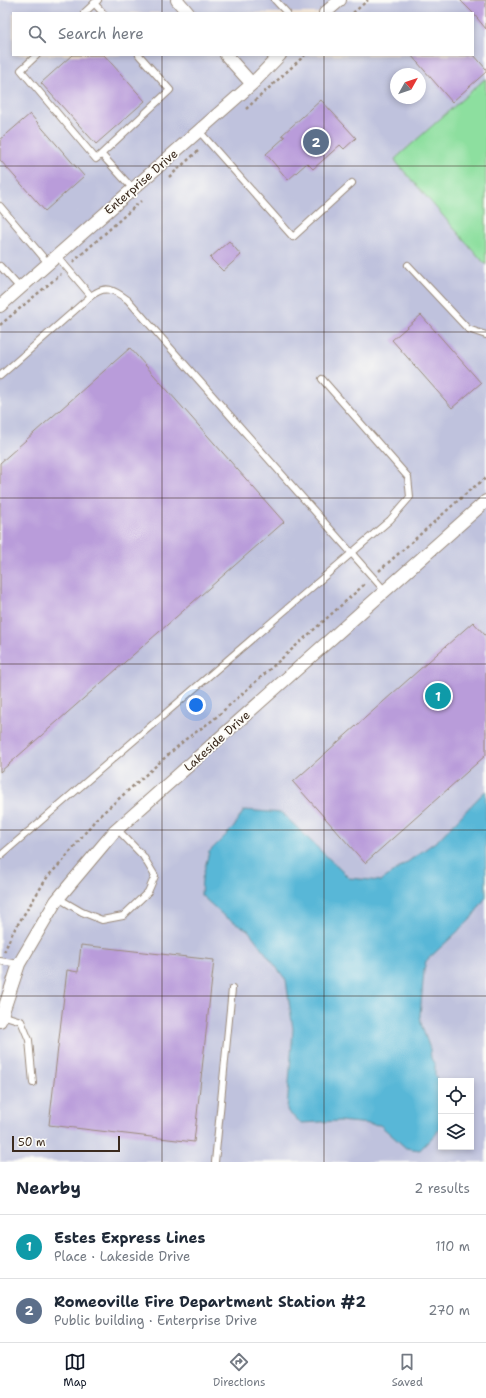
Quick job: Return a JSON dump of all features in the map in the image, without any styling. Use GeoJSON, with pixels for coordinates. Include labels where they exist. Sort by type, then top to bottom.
{"type":"FeatureCollection","features":[{"type":"Feature","properties":{"kind":"street"},"geometry":{"type":"LineString","coordinates":[[177,0],[187,12]]}},
{"type":"Feature","properties":{"kind":"street"},"geometry":{"type":"LineString","coordinates":[[326,12],[340,0]]}},
{"type":"Feature","properties":{"kind":"street"},"geometry":{"type":"LineString","coordinates":[[227,56],[252,84]]}},
{"type":"Feature","properties":{"kind":"street","name":"Enterprise Drive"},"geometry":{"type":"LineString","coordinates":[[0,306],[252,84],[279,56]]}},
{"type":"Feature","properties":{"kind":"street","name":"Lakeside Drive"},"geometry":{"type":"LineString","coordinates":[[1,1018],[19,964],[58,898],[117,830],[486,501]]}},
{"type":"Feature","properties":{"kind":"lane"},"geometry":{"type":"LineString","coordinates":[[275,0],[286,12]]}},
{"type":"Feature","properties":{"kind":"lane"},"geometry":{"type":"LineString","coordinates":[[85,12],[96,2],[102,12]]}},
{"type":"Feature","properties":{"kind":"lane"},"geometry":{"type":"LineString","coordinates":[[36,56],[21,70],[96,159],[170,90],[140,56]]}},
{"type":"Feature","properties":{"kind":"lane"},"geometry":{"type":"LineString","coordinates":[[199,131],[293,238],[352,183]]}},
{"type":"Feature","properties":{"kind":"lane"},"geometry":{"type":"LineString","coordinates":[[102,155],[133,189]]}},
{"type":"Feature","properties":{"kind":"lane"},"geometry":{"type":"LineString","coordinates":[[0,206],[92,296]]}},
{"type":"Feature","properties":{"kind":"lane"},"geometry":{"type":"LineString","coordinates":[[408,265],[468,329],[486,335]]}},
{"type":"Feature","properties":{"kind":"lane"},"geometry":{"type":"LineString","coordinates":[[0,266],[20,288]]}},
{"type":"Feature","properties":{"kind":"lane"},"geometry":{"type":"LineString","coordinates":[[0,376],[99,290],[113,289],[128,300],[385,591]]}},
{"type":"Feature","properties":{"kind":"lane"},"geometry":{"type":"LineString","coordinates":[[0,856],[352,554],[390,520],[410,497],[408,477],[322,379]]}},
{"type":"Feature","properties":{"kind":"lane"},"geometry":{"type":"LineString","coordinates":[[58,898],[82,912],[102,920],[123,916],[148,892],[155,876],[143,856],[117,830]]}},
{"type":"Feature","properties":{"kind":"lane"},"geometry":{"type":"LineString","coordinates":[[0,961],[19,964]]}},
{"type":"Feature","properties":{"kind":"lane"},"geometry":{"type":"LineString","coordinates":[[215,1162],[232,989]]}},
{"type":"Feature","properties":{"kind":"lane"},"geometry":{"type":"LineString","coordinates":[[1,1018],[21,1021],[29,1040],[33,1083]]}},
{"type":"Feature","properties":{"kind":"path"},"geometry":{"type":"LineString","coordinates":[[354,12],[368,0]]}},
{"type":"Feature","properties":{"kind":"path"},"geometry":{"type":"LineString","coordinates":[[0,961],[13,932],[48,876],[62,862],[96,819],[186,739],[212,720],[470,490],[486,478]]}},
{"type":"Feature","properties":{"kind":"shaded area"},"geometry":{"type":"Polygon","coordinates":[[[0,0],[486,0],[486,1162],[0,1162],[0,0]]]}},
{"type":"Feature","properties":{"kind":"green space"},"geometry":{"type":"Polygon","coordinates":[[[486,78],[486,265],[395,159],[486,78]]]}},
{"type":"Feature","properties":{"kind":"water"},"geometry":{"type":"Polygon","coordinates":[[[486,790],[486,897],[470,920],[426,961],[424,971],[420,1015],[422,1027],[430,1049],[431,1058],[435,1065],[435,1075],[438,1082],[438,1131],[420,1150],[406,1148],[380,1125],[339,1121],[301,1123],[288,1112],[287,1109],[293,1029],[286,980],[248,930],[224,916],[201,895],[202,879],[209,852],[234,827],[244,810],[282,813],[349,878],[381,881],[438,840],[486,790]]]}},
{"type":"Feature","properties":{"kind":"building"},"geometry":{"type":"Polygon","coordinates":[[[460,0],[486,0],[486,29],[474,14],[474,12],[472,12],[460,0]]]}},
{"type":"Feature","properties":{"kind":"building"},"geometry":{"type":"Polygon","coordinates":[[[474,55],[486,69],[486,72],[452,102],[426,72],[426,68],[422,68],[412,56],[474,55]]]}},
{"type":"Feature","properties":{"kind":"building"},"geometry":{"type":"Polygon","coordinates":[[[71,56],[105,56],[145,101],[96,144],[41,83],[71,56]]]}},
{"type":"Feature","properties":{"kind":"building"},"geometry":{"type":"Polygon","coordinates":[[[321,100],[356,138],[344,149],[340,145],[313,169],[307,163],[288,180],[266,154],[285,137],[282,135],[321,100]]]}},
{"type":"Feature","properties":{"kind":"building"},"geometry":{"type":"Polygon","coordinates":[[[30,114],[84,176],[45,211],[0,160],[0,140],[30,114]]]}},
{"type":"Feature","properties":{"kind":"building"},"geometry":{"type":"Polygon","coordinates":[[[229,241],[241,255],[223,271],[210,258],[229,241]]]}},
{"type":"Feature","properties":{"kind":"building"},"geometry":{"type":"Polygon","coordinates":[[[421,315],[481,383],[452,408],[392,340],[421,315]]]}},
{"type":"Feature","properties":{"kind":"building"},"geometry":{"type":"Polygon","coordinates":[[[130,348],[284,522],[0,772],[0,463],[130,348]]]}},
{"type":"Feature","properties":{"kind":"building"},"geometry":{"type":"Polygon","coordinates":[[[473,622],[486,636],[486,755],[365,863],[293,782],[473,622]]]}},
{"type":"Feature","properties":{"kind":"building"},"geometry":{"type":"Polygon","coordinates":[[[81,945],[214,960],[194,1142],[49,1125],[67,970],[78,972],[81,945]]]}},
{"type":"Feature","properties":{"kind":"place","name":"Romeoville Fire Department Station #2"},"geometry":{"type":"Point","coordinates":[316,142]}},
{"type":"Feature","properties":{"kind":"place","name":"Estes Express Lines"},"geometry":{"type":"Point","coordinates":[438,696]}}]}
